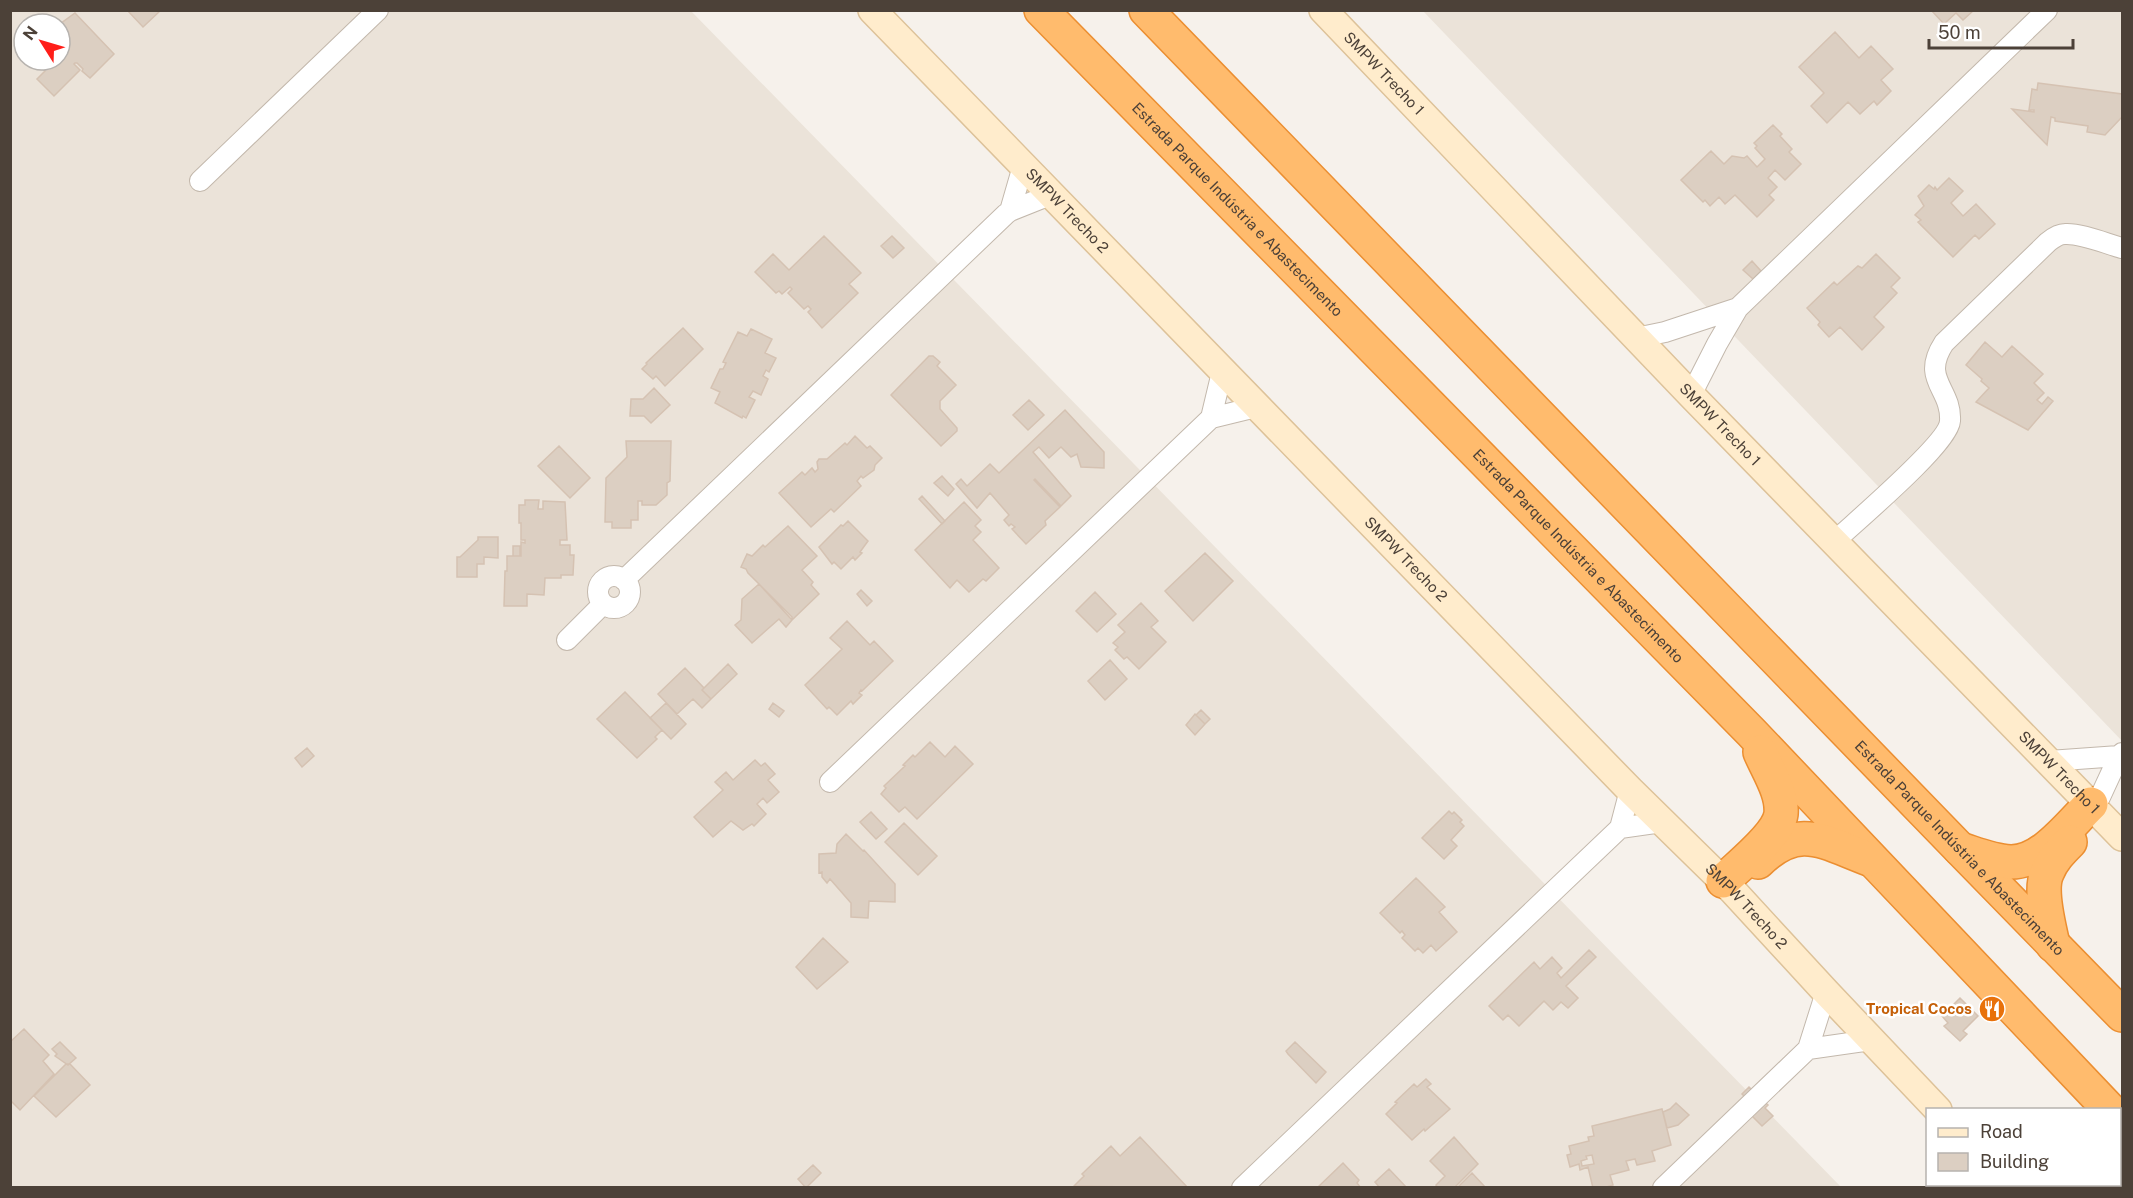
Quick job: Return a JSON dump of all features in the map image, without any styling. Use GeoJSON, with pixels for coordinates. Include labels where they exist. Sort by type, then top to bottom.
{"type":"FeatureCollection","features":[{"type":"Feature","properties":{"kind":"highway","name":"Estrada Parque Indústria e Abastecimento"},"geometry":{"type":"LineString","coordinates":[[1041,10],[1751,732],[2108,1108]]}},
{"type":"Feature","properties":{"kind":"highway","name":"Estrada Parque Indústria e Abastecimento"},"geometry":{"type":"LineString","coordinates":[[1146,10],[2122,1015]]}},
{"type":"Feature","properties":{"kind":"highway"},"geometry":{"type":"LineString","coordinates":[[1728,886],[1777,825],[1781,815],[1776,789],[1751,732]]}},
{"type":"Feature","properties":{"kind":"highway"},"geometry":{"type":"LineString","coordinates":[[1959,848],[1997,860],[2026,861],[2102,816]]}},
{"type":"Feature","properties":{"kind":"highway"},"geometry":{"type":"LineString","coordinates":[[2053,945],[2046,910],[2045,876],[2056,856],[2102,816]]}},
{"type":"Feature","properties":{"kind":"highway"},"geometry":{"type":"LineString","coordinates":[[1728,886],[1779,845],[1801,837],[1876,862]]}},
{"type":"Feature","properties":{"kind":"street"},"geometry":{"type":"LineString","coordinates":[[200,181],[378,10]]}},
{"type":"Feature","properties":{"kind":"street","name":"SMPW Trecho 2"},"geometry":{"type":"LineString","coordinates":[[872,10],[1630,790],[1728,886],[1936,1108]]}},
{"type":"Feature","properties":{"kind":"street","name":"SMPW Trecho 1"},"geometry":{"type":"LineString","coordinates":[[1323,10],[1691,395],[2102,816]]}},
{"type":"Feature","properties":{"kind":"street"},"geometry":{"type":"LineString","coordinates":[[1691,395],[1738,308],[2047,10]]}},
{"type":"Feature","properties":{"kind":"street"},"geometry":{"type":"LineString","coordinates":[[1010,211],[1023,166]]}},
{"type":"Feature","properties":{"kind":"street"},"geometry":{"type":"LineString","coordinates":[[567,640],[603,603],[598,590],[605,578],[618,576],[624,580],[1010,211],[1050,195]]}},
{"type":"Feature","properties":{"kind":"street"},"geometry":{"type":"LineString","coordinates":[[1835,541],[1930,452],[1948,427],[1949,413],[1936,379],[1934,366],[1937,354],[1944,342],[2057,236],[2066,234],[2078,236],[2122,248]]}},
{"type":"Feature","properties":{"kind":"street"},"geometry":{"type":"LineString","coordinates":[[1636,338],[1665,332],[1738,308]]}},
{"type":"Feature","properties":{"kind":"street"},"geometry":{"type":"LineString","coordinates":[[1210,418],[1222,372]]}},
{"type":"Feature","properties":{"kind":"street"},"geometry":{"type":"LineString","coordinates":[[830,782],[1210,418],[1256,407]]}},
{"type":"Feature","properties":{"kind":"street"},"geometry":{"type":"LineString","coordinates":[[2049,761],[2121,755],[2102,816]]}},
{"type":"Feature","properties":{"kind":"street"},"geometry":{"type":"LineString","coordinates":[[1242,1188],[1620,828],[1630,790]]}},
{"type":"Feature","properties":{"kind":"street"},"geometry":{"type":"LineString","coordinates":[[1620,828],[1662,822]]}},
{"type":"Feature","properties":{"kind":"street"},"geometry":{"type":"LineString","coordinates":[[1663,1188],[1808,1049],[1826,993]]}},
{"type":"Feature","properties":{"kind":"street"},"geometry":{"type":"LineString","coordinates":[[1808,1049],[1870,1040]]}},
{"type":"Feature","properties":{"kind":"shaded area"},"geometry":{"type":"Polygon","coordinates":[[[10,11],[691,11],[1841,1187],[11,1187],[10,11]]]}},
{"type":"Feature","properties":{"kind":"shaded area"},"geometry":{"type":"Polygon","coordinates":[[[1423,11],[2122,11],[2122,741],[1423,11]]]}},
{"type":"Feature","properties":{"kind":"building"},"geometry":{"type":"Polygon","coordinates":[[[127,10],[161,10],[143,27],[127,10]]]}},
{"type":"Feature","properties":{"kind":"building"},"geometry":{"type":"Polygon","coordinates":[[[1931,10],[1974,10],[1963,20],[1956,13],[1944,24],[1931,10]]]}},
{"type":"Feature","properties":{"kind":"building"},"geometry":{"type":"Polygon","coordinates":[[[75,13],[114,54],[90,78],[75,63],[80,70],[54,96],[37,79],[44,72],[72,72],[72,15],[75,13]]]}},
{"type":"Feature","properties":{"kind":"building"},"geometry":{"type":"Polygon","coordinates":[[[1835,32],[1859,58],[1871,46],[1893,69],[1881,80],[1891,91],[1877,105],[1874,101],[1860,114],[1848,102],[1827,123],[1811,106],[1824,93],[1799,67],[1835,32]]]}},
{"type":"Feature","properties":{"kind":"building"},"geometry":{"type":"Polygon","coordinates":[[[2038,83],[2122,94],[2122,117],[2105,135],[2087,132],[2088,126],[2055,121],[2055,118],[2051,117],[2047,145],[2012,109],[2034,112],[2034,110],[2029,110],[2032,89],[2037,90],[2038,83]]]}},
{"type":"Feature","properties":{"kind":"building"},"geometry":{"type":"Polygon","coordinates":[[[1773,125],[1792,149],[1789,152],[1801,164],[1785,180],[1775,170],[1768,178],[1777,187],[1769,195],[1774,200],[1757,217],[1735,195],[1725,204],[1719,197],[1710,206],[1681,180],[1711,151],[1724,164],[1732,156],[1744,158],[1747,156],[1757,167],[1765,159],[1755,148],[1757,146],[1754,143],[1773,125]]]}},
{"type":"Feature","properties":{"kind":"building"},"geometry":{"type":"Polygon","coordinates":[[[1949,178],[1963,191],[1951,203],[1963,216],[1976,204],[1995,224],[1979,239],[1975,235],[1953,257],[1918,222],[1921,220],[1915,215],[1924,206],[1918,196],[1929,185],[1937,190],[1949,178]]]}},
{"type":"Feature","properties":{"kind":"building"},"geometry":{"type":"Polygon","coordinates":[[[824,236],[861,273],[849,284],[858,293],[822,328],[808,312],[811,309],[808,306],[804,309],[788,293],[792,289],[790,287],[782,294],[779,291],[776,293],[755,272],[773,254],[789,270],[824,236]]]}},
{"type":"Feature","properties":{"kind":"building"},"geometry":{"type":"Polygon","coordinates":[[[892,236],[904,248],[893,258],[881,246],[892,236]]]}},
{"type":"Feature","properties":{"kind":"building"},"geometry":{"type":"Polygon","coordinates":[[[1876,254],[1900,278],[1891,287],[1897,293],[1874,317],[1884,327],[1862,350],[1840,327],[1829,337],[1818,325],[1820,322],[1807,308],[1834,282],[1837,285],[1858,266],[1862,268],[1876,254]]]}},
{"type":"Feature","properties":{"kind":"building"},"geometry":{"type":"Polygon","coordinates":[[[1752,261],[1761,271],[1753,279],[1743,270],[1752,261]]]}},
{"type":"Feature","properties":{"kind":"building"},"geometry":{"type":"Polygon","coordinates":[[[683,328],[703,349],[665,386],[656,376],[653,379],[642,369],[683,328]]]}},
{"type":"Feature","properties":{"kind":"building"},"geometry":{"type":"Polygon","coordinates":[[[751,329],[772,339],[765,353],[776,358],[769,372],[766,370],[763,376],[768,379],[761,395],[753,391],[749,397],[755,400],[746,418],[743,416],[742,418],[715,403],[720,392],[711,388],[720,369],[723,369],[726,363],[723,362],[738,332],[747,336],[751,329]]]}},
{"type":"Feature","properties":{"kind":"building"},"geometry":{"type":"Polygon","coordinates":[[[1985,342],[2002,357],[2012,346],[2043,374],[2034,383],[2044,393],[2037,400],[2042,404],[2048,397],[2053,401],[2028,430],[1976,402],[1989,388],[1966,365],[1985,342]]]}},
{"type":"Feature","properties":{"kind":"building"},"geometry":{"type":"Polygon","coordinates":[[[929,356],[933,356],[940,362],[937,366],[956,385],[940,401],[940,409],[957,428],[957,431],[941,446],[891,395],[929,356]]]}},
{"type":"Feature","properties":{"kind":"building"},"geometry":{"type":"Polygon","coordinates":[[[654,388],[670,405],[651,423],[644,416],[630,416],[631,399],[643,399],[654,388]]]}},
{"type":"Feature","properties":{"kind":"building"},"geometry":{"type":"Polygon","coordinates":[[[1029,400],[1044,415],[1028,430],[1013,415],[1029,400]]]}},
{"type":"Feature","properties":{"kind":"building"},"geometry":{"type":"Polygon","coordinates":[[[1065,410],[1104,452],[1104,468],[1081,467],[1077,454],[1071,457],[1061,447],[1049,458],[1039,447],[1033,452],[1071,496],[1061,506],[1034,480],[1060,507],[1045,521],[1046,525],[1026,544],[1012,529],[1015,527],[1011,524],[1009,526],[1004,520],[1009,515],[990,493],[977,508],[956,484],[961,479],[967,486],[990,464],[999,473],[1065,410]]]}},
{"type":"Feature","properties":{"kind":"building"},"geometry":{"type":"Polygon","coordinates":[[[855,436],[882,458],[875,465],[874,470],[863,478],[861,476],[857,481],[861,486],[834,512],[831,509],[811,527],[779,493],[802,472],[805,475],[812,468],[815,472],[818,469],[819,459],[827,459],[845,443],[847,445],[855,436]]]}},
{"type":"Feature","properties":{"kind":"building"},"geometry":{"type":"Polygon","coordinates":[[[626,441],[671,441],[670,481],[667,483],[667,495],[656,505],[642,505],[642,501],[638,501],[638,520],[631,520],[631,528],[612,528],[612,522],[605,522],[606,478],[627,457],[626,441]]]}},
{"type":"Feature","properties":{"kind":"building"},"geometry":{"type":"Polygon","coordinates":[[[559,446],[590,478],[570,498],[538,466],[559,446]]]}},
{"type":"Feature","properties":{"kind":"building"},"geometry":{"type":"Polygon","coordinates":[[[942,476],[954,489],[948,496],[934,483],[942,476]]]}},
{"type":"Feature","properties":{"kind":"building"},"geometry":{"type":"Polygon","coordinates":[[[922,496],[945,521],[942,524],[919,499],[922,496]]]}},
{"type":"Feature","properties":{"kind":"building"},"geometry":{"type":"Polygon","coordinates":[[[525,500],[539,500],[538,509],[543,509],[543,501],[565,502],[567,540],[560,540],[560,545],[570,545],[570,555],[574,555],[573,575],[545,578],[544,595],[527,594],[527,606],[504,606],[507,556],[521,556],[521,542],[525,543],[525,540],[521,540],[519,505],[525,505],[525,500]]]}},
{"type":"Feature","properties":{"kind":"building"},"geometry":{"type":"Polygon","coordinates":[[[964,502],[981,520],[975,526],[981,532],[973,540],[999,568],[986,581],[983,579],[969,592],[957,580],[950,588],[915,550],[964,502]]]}},
{"type":"Feature","properties":{"kind":"building"},"geometry":{"type":"Polygon","coordinates":[[[848,521],[868,541],[860,552],[862,553],[855,560],[853,557],[841,569],[834,562],[832,564],[819,547],[848,521]]]}},
{"type":"Feature","properties":{"kind":"building"},"geometry":{"type":"Polygon","coordinates":[[[788,526],[817,556],[802,570],[813,582],[811,585],[819,594],[792,620],[792,617],[746,569],[741,567],[747,554],[752,556],[788,526]]]}},
{"type":"Feature","properties":{"kind":"building"},"geometry":{"type":"Polygon","coordinates":[[[478,537],[498,537],[498,558],[484,557],[484,564],[477,564],[477,577],[457,577],[457,557],[460,557],[478,540],[478,537]]]}},
{"type":"Feature","properties":{"kind":"building"},"geometry":{"type":"Polygon","coordinates":[[[513,546],[520,546],[520,556],[513,556],[513,546]]]}},
{"type":"Feature","properties":{"kind":"building"},"geometry":{"type":"Polygon","coordinates":[[[1205,553],[1233,581],[1193,621],[1165,591],[1205,553]]]}},
{"type":"Feature","properties":{"kind":"building"},"geometry":{"type":"Polygon","coordinates":[[[759,584],[792,620],[786,627],[779,619],[752,643],[735,625],[741,620],[742,599],[759,584]]]}},
{"type":"Feature","properties":{"kind":"building"},"geometry":{"type":"Polygon","coordinates":[[[861,590],[872,601],[867,606],[857,594],[861,590]]]}},
{"type":"Feature","properties":{"kind":"building"},"geometry":{"type":"Polygon","coordinates":[[[1095,592],[1116,614],[1097,632],[1076,611],[1095,592]]]}},
{"type":"Feature","properties":{"kind":"building"},"geometry":{"type":"Polygon","coordinates":[[[1141,603],[1158,621],[1151,627],[1166,642],[1139,669],[1127,657],[1124,659],[1115,650],[1118,647],[1113,643],[1125,632],[1118,625],[1141,603]]]}},
{"type":"Feature","properties":{"kind":"building"},"geometry":{"type":"Polygon","coordinates":[[[847,621],[870,645],[874,641],[893,661],[861,690],[859,693],[862,695],[853,704],[851,701],[837,715],[829,707],[827,709],[805,685],[842,649],[830,638],[847,621]]]}},
{"type":"Feature","properties":{"kind":"building"},"geometry":{"type":"Polygon","coordinates":[[[1110,660],[1127,679],[1105,700],[1088,681],[1110,660]]]}},
{"type":"Feature","properties":{"kind":"building"},"geometry":{"type":"Polygon","coordinates":[[[728,664],[737,674],[711,699],[702,690],[728,664]]]}},
{"type":"Feature","properties":{"kind":"building"},"geometry":{"type":"Polygon","coordinates":[[[685,668],[711,699],[702,708],[693,699],[677,714],[658,694],[685,668]]]}},
{"type":"Feature","properties":{"kind":"building"},"geometry":{"type":"Polygon","coordinates":[[[625,692],[662,730],[655,737],[657,739],[637,758],[597,719],[625,692]]]}},
{"type":"Feature","properties":{"kind":"building"},"geometry":{"type":"Polygon","coordinates":[[[666,703],[686,724],[671,739],[650,718],[666,703]]]}},
{"type":"Feature","properties":{"kind":"building"},"geometry":{"type":"Polygon","coordinates":[[[773,703],[784,711],[779,717],[769,709],[773,703]]]}},
{"type":"Feature","properties":{"kind":"building"},"geometry":{"type":"Polygon","coordinates":[[[1201,710],[1210,719],[1205,724],[1196,715],[1201,710]]]}},
{"type":"Feature","properties":{"kind":"building"},"geometry":{"type":"Polygon","coordinates":[[[1195,714],[1205,724],[1195,735],[1186,725],[1195,714]]]}},
{"type":"Feature","properties":{"kind":"building"},"geometry":{"type":"Polygon","coordinates":[[[930,742],[945,757],[955,746],[973,764],[917,819],[905,807],[899,812],[881,794],[886,788],[884,786],[905,766],[903,765],[930,742]]]}},
{"type":"Feature","properties":{"kind":"building"},"geometry":{"type":"Polygon","coordinates":[[[307,748],[314,756],[302,767],[295,758],[307,748]]]}},
{"type":"Feature","properties":{"kind":"building"},"geometry":{"type":"Polygon","coordinates":[[[755,760],[761,766],[765,763],[775,774],[768,780],[779,792],[767,803],[763,798],[757,804],[766,814],[754,826],[752,824],[743,830],[731,821],[713,837],[694,817],[723,790],[715,782],[726,772],[733,780],[755,760]]]}},
{"type":"Feature","properties":{"kind":"building"},"geometry":{"type":"Polygon","coordinates":[[[1449,811],[1452,814],[1454,812],[1462,820],[1460,822],[1464,826],[1451,840],[1457,846],[1444,859],[1422,838],[1449,811]]]}},
{"type":"Feature","properties":{"kind":"building"},"geometry":{"type":"Polygon","coordinates":[[[871,812],[887,829],[876,839],[860,822],[871,812]]]}},
{"type":"Feature","properties":{"kind":"building"},"geometry":{"type":"Polygon","coordinates":[[[904,823],[937,856],[918,875],[885,842],[904,823]]]}},
{"type":"Feature","properties":{"kind":"building"},"geometry":{"type":"Polygon","coordinates":[[[846,834],[895,884],[895,902],[869,901],[868,918],[851,917],[851,903],[830,879],[827,883],[822,877],[822,872],[819,873],[819,854],[836,853],[837,844],[846,834]]]}},
{"type":"Feature","properties":{"kind":"building"},"geometry":{"type":"Polygon","coordinates":[[[1416,878],[1445,907],[1439,912],[1457,932],[1436,951],[1431,945],[1423,953],[1418,948],[1415,951],[1402,938],[1405,935],[1402,931],[1400,933],[1380,913],[1416,878]]]}},
{"type":"Feature","properties":{"kind":"building"},"geometry":{"type":"Polygon","coordinates":[[[823,938],[848,962],[817,989],[796,967],[823,938]]]}},
{"type":"Feature","properties":{"kind":"building"},"geometry":{"type":"Polygon","coordinates":[[[1589,950],[1596,957],[1566,986],[1578,998],[1568,1008],[1561,1002],[1553,1010],[1544,1001],[1519,1026],[1508,1015],[1503,1020],[1489,1006],[1534,962],[1540,969],[1552,957],[1562,968],[1557,973],[1561,978],[1589,950]]]}},
{"type":"Feature","properties":{"kind":"building"},"geometry":{"type":"Polygon","coordinates":[[[1960,998],[1978,1016],[1963,1031],[1967,1034],[1960,1041],[1944,1026],[1948,1023],[1942,1016],[1960,998]]]}},
{"type":"Feature","properties":{"kind":"building"},"geometry":{"type":"Polygon","coordinates":[[[24,1029],[49,1055],[43,1061],[54,1074],[20,1110],[10,1100],[10,1042],[24,1029]]]}},
{"type":"Feature","properties":{"kind":"building"},"geometry":{"type":"Polygon","coordinates":[[[60,1042],[76,1058],[68,1065],[55,1056],[57,1054],[52,1049],[60,1042]]]}},
{"type":"Feature","properties":{"kind":"building"},"geometry":{"type":"Polygon","coordinates":[[[1295,1042],[1326,1072],[1316,1083],[1286,1051],[1295,1042]]]}},
{"type":"Feature","properties":{"kind":"building"},"geometry":{"type":"Polygon","coordinates":[[[66,1064],[70,1064],[90,1085],[56,1117],[34,1096],[66,1064]]]}},
{"type":"Feature","properties":{"kind":"building"},"geometry":{"type":"Polygon","coordinates":[[[1426,1079],[1431,1084],[1427,1087],[1450,1109],[1412,1140],[1386,1114],[1414,1084],[1417,1087],[1426,1079]]]}},
{"type":"Feature","properties":{"kind":"building"},"geometry":{"type":"Polygon","coordinates":[[[1749,1087],[1768,1105],[1765,1108],[1773,1116],[1762,1126],[1750,1114],[1756,1108],[1742,1094],[1749,1087]]]}},
{"type":"Feature","properties":{"kind":"building"},"geometry":{"type":"Polygon","coordinates":[[[1676,1103],[1689,1115],[1678,1125],[1667,1128],[1663,1112],[1676,1103]]]}},
{"type":"Feature","properties":{"kind":"building"},"geometry":{"type":"Polygon","coordinates":[[[1662,1109],[1671,1145],[1652,1151],[1655,1161],[1637,1165],[1635,1159],[1626,1161],[1629,1170],[1610,1175],[1613,1185],[1593,1188],[1588,1167],[1580,1170],[1579,1164],[1570,1167],[1567,1155],[1571,1154],[1569,1146],[1589,1141],[1588,1137],[1594,1136],[1592,1126],[1662,1109]],[[1592,1155],[1586,1156],[1587,1159],[1581,1161],[1582,1166],[1594,1164],[1592,1155]]]}},
{"type":"Feature","properties":{"kind":"building"},"geometry":{"type":"Polygon","coordinates":[[[1140,1137],[1188,1188],[1074,1186],[1084,1176],[1082,1174],[1111,1146],[1120,1156],[1140,1137]]]}},
{"type":"Feature","properties":{"kind":"building"},"geometry":{"type":"Polygon","coordinates":[[[1454,1137],[1478,1164],[1454,1188],[1438,1188],[1436,1185],[1445,1176],[1430,1161],[1454,1137]]]}},
{"type":"Feature","properties":{"kind":"building"},"geometry":{"type":"Polygon","coordinates":[[[1343,1163],[1359,1180],[1357,1183],[1361,1188],[1317,1188],[1343,1163]]]}},
{"type":"Feature","properties":{"kind":"building"},"geometry":{"type":"Polygon","coordinates":[[[813,1165],[821,1173],[806,1188],[798,1179],[813,1165]]]}},
{"type":"Feature","properties":{"kind":"building"},"geometry":{"type":"Polygon","coordinates":[[[1389,1169],[1407,1188],[1380,1188],[1375,1182],[1389,1169]]]}},
{"type":"Feature","properties":{"kind":"building"},"geometry":{"type":"Polygon","coordinates":[[[1472,1173],[1486,1188],[1457,1188],[1472,1173]]]}},
{"type":"Feature","properties":{"kind":"place","name":"Tropical Cocos"},"geometry":{"type":"Point","coordinates":[1992,1009]}}]}
